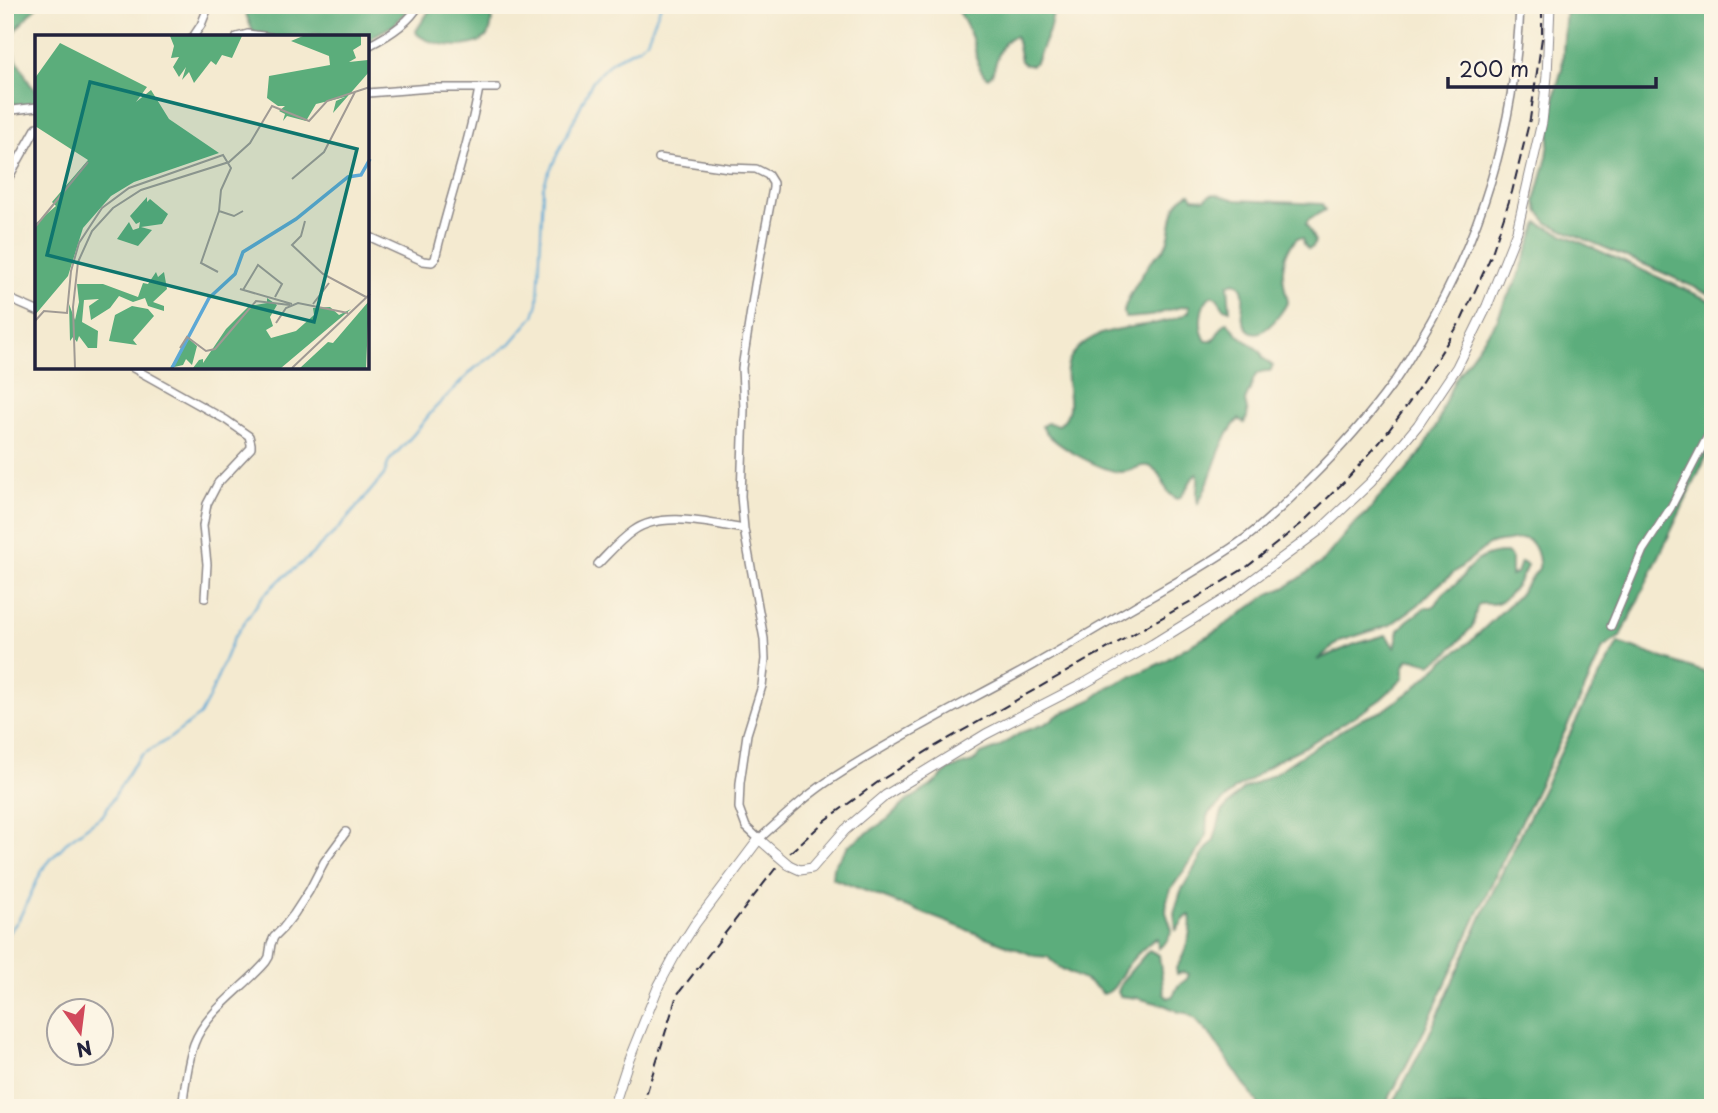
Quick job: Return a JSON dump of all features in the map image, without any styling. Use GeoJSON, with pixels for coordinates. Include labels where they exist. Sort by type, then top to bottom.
{"type":"FeatureCollection","features":[{"type":"Feature","properties":{"kind":"street"},"geometry":{"type":"LineString","coordinates":[[194,35],[209,5]]}},
{"type":"Feature","properties":{"kind":"street"},"geometry":{"type":"LineString","coordinates":[[369,45],[401,25],[419,5]]}},
{"type":"Feature","properties":{"kind":"street"},"geometry":{"type":"LineString","coordinates":[[613,1108],[628,1062],[674,957],[695,924],[759,839],[833,778],[1023,671],[1209,562],[1247,536],[1277,512],[1331,458],[1392,384],[1437,312],[1480,216],[1509,112],[1520,5]]}},
{"type":"Feature","properties":{"kind":"street"},"geometry":{"type":"LineString","coordinates":[[659,158],[756,169],[768,174],[773,183],[743,368],[741,496],[765,659],[762,686],[747,734],[739,808],[746,827],[789,865],[803,870],[812,868],[845,830],[886,796],[986,734],[1086,683],[1153,644],[1232,594],[1320,530],[1371,482],[1418,425],[1457,367],[1487,306],[1517,231],[1542,122],[1550,5]]}},
{"type":"Feature","properties":{"kind":"street"},"geometry":{"type":"LineString","coordinates":[[369,93],[430,88],[497,88]]}},
{"type":"Feature","properties":{"kind":"street"},"geometry":{"type":"LineString","coordinates":[[369,236],[424,261],[432,262],[435,259],[474,119],[479,88]]}},
{"type":"Feature","properties":{"kind":"street"},"geometry":{"type":"LineString","coordinates":[[5,111],[35,109]]}},
{"type":"Feature","properties":{"kind":"street"},"geometry":{"type":"LineString","coordinates":[[5,184],[35,131]]}},
{"type":"Feature","properties":{"kind":"street"},"geometry":{"type":"LineString","coordinates":[[5,297],[35,310]]}},
{"type":"Feature","properties":{"kind":"street"},"geometry":{"type":"LineString","coordinates":[[135,369],[240,429],[251,439],[251,448],[218,483],[207,504],[203,526],[207,564],[205,598]]}},
{"type":"Feature","properties":{"kind":"street"},"geometry":{"type":"LineString","coordinates":[[1611,626],[1643,550],[1671,507],[1713,426]]}},
{"type":"Feature","properties":{"kind":"street"},"geometry":{"type":"LineString","coordinates":[[597,565],[632,531],[646,523],[680,520],[744,529]]}},
{"type":"Feature","properties":{"kind":"street"},"geometry":{"type":"LineString","coordinates":[[182,1108],[187,1068],[203,1027],[266,962],[274,937],[294,914],[324,862],[346,832]]}},
{"type":"Feature","properties":{"kind":"green space"},"geometry":{"type":"Polygon","coordinates":[[[5,5],[38,5],[18,27],[12,40],[15,56],[29,83],[35,89],[35,109],[22,109],[5,98],[5,5]]]}},
{"type":"Feature","properties":{"kind":"green space"},"geometry":{"type":"Polygon","coordinates":[[[245,5],[412,5],[394,25],[375,35],[369,46],[369,35],[254,35],[245,5]]]}},
{"type":"Feature","properties":{"kind":"green space"},"geometry":{"type":"Polygon","coordinates":[[[433,5],[491,5],[492,23],[489,33],[483,39],[465,46],[443,45],[424,39],[416,31],[433,5]]]}},
{"type":"Feature","properties":{"kind":"green space"},"geometry":{"type":"Polygon","coordinates":[[[955,5],[1055,5],[1049,31],[1036,62],[1025,65],[1021,61],[1016,36],[1011,37],[1003,45],[988,78],[981,70],[973,41],[955,5]]]}},
{"type":"Feature","properties":{"kind":"green space"},"geometry":{"type":"Polygon","coordinates":[[[1566,5],[1713,5],[1713,296],[1549,224],[1539,212],[1535,201],[1547,157],[1556,89],[1562,69],[1566,5]]]}},
{"type":"Feature","properties":{"kind":"green space"},"geometry":{"type":"Polygon","coordinates":[[[1190,193],[1193,198],[1205,199],[1216,194],[1236,200],[1322,204],[1325,210],[1309,219],[1306,224],[1315,241],[1313,247],[1308,249],[1303,238],[1297,238],[1287,253],[1283,276],[1288,301],[1268,327],[1255,333],[1244,323],[1243,293],[1237,283],[1228,285],[1230,310],[1224,308],[1212,295],[1204,304],[1201,323],[1206,341],[1212,341],[1227,322],[1273,366],[1270,371],[1258,373],[1254,378],[1245,401],[1247,418],[1244,423],[1239,419],[1226,438],[1198,503],[1197,473],[1178,499],[1169,493],[1156,470],[1151,467],[1143,466],[1120,472],[1101,467],[1065,448],[1042,426],[1047,423],[1059,425],[1066,417],[1069,409],[1068,363],[1084,343],[1113,330],[1160,322],[1189,312],[1189,306],[1152,316],[1126,318],[1124,312],[1145,270],[1168,242],[1174,210],[1182,197],[1190,193]]]}},
{"type":"Feature","properties":{"kind":"green space"},"geometry":{"type":"Polygon","coordinates":[[[1538,223],[1713,302],[1713,443],[1621,636],[1603,648],[1422,1035],[1384,1108],[1261,1108],[1211,1036],[1195,1019],[1164,1005],[1120,996],[1118,992],[1122,981],[1149,950],[1159,955],[1164,994],[1168,998],[1173,996],[1178,986],[1187,979],[1189,974],[1177,974],[1176,968],[1188,943],[1190,915],[1176,930],[1174,913],[1181,891],[1214,840],[1222,812],[1234,798],[1243,789],[1272,775],[1340,731],[1383,711],[1472,640],[1517,597],[1539,568],[1537,551],[1526,539],[1497,542],[1487,546],[1418,605],[1390,625],[1340,641],[1317,660],[1386,635],[1395,648],[1399,630],[1407,621],[1426,607],[1434,606],[1479,559],[1507,553],[1511,557],[1511,575],[1517,573],[1521,562],[1527,565],[1519,581],[1502,601],[1479,604],[1472,627],[1446,655],[1430,664],[1407,660],[1404,678],[1381,699],[1306,746],[1276,761],[1236,788],[1210,812],[1207,817],[1206,836],[1201,847],[1171,889],[1167,900],[1166,912],[1172,930],[1167,941],[1158,949],[1157,938],[1146,946],[1130,962],[1108,992],[1103,994],[1048,957],[1035,956],[832,878],[833,867],[849,845],[888,819],[950,769],[973,762],[981,754],[997,748],[1022,732],[1045,724],[1091,700],[1108,687],[1161,663],[1218,630],[1269,594],[1284,588],[1322,562],[1420,454],[1438,423],[1455,379],[1497,320],[1517,280],[1538,223]]]}},
{"type":"Feature","properties":{"kind":"green space"},"geometry":{"type":"Polygon","coordinates":[[[1618,643],[1713,675],[1713,1108],[1391,1108],[1428,1037],[1494,889],[1584,705],[1618,643]]]}},
{"type":"Feature","properties":{"kind":"waterway"},"geometry":{"type":"LineString","coordinates":[[5,936],[19,919],[42,870],[69,840],[103,815],[142,755],[200,715],[233,639],[262,597],[339,528],[384,475],[389,461],[434,409],[475,368],[510,344],[534,316],[538,303],[543,188],[547,176],[593,80],[612,61],[647,40],[661,5]]}},
{"type":"Feature","properties":{"kind":"railway"},"geometry":{"type":"LineString","coordinates":[[642,1108],[677,995],[782,860],[826,820],[878,782],[932,748],[1248,566],[1301,524],[1380,442],[1409,403],[1462,319],[1491,256],[1512,192],[1530,119],[1542,38],[1542,5]]}}]}
